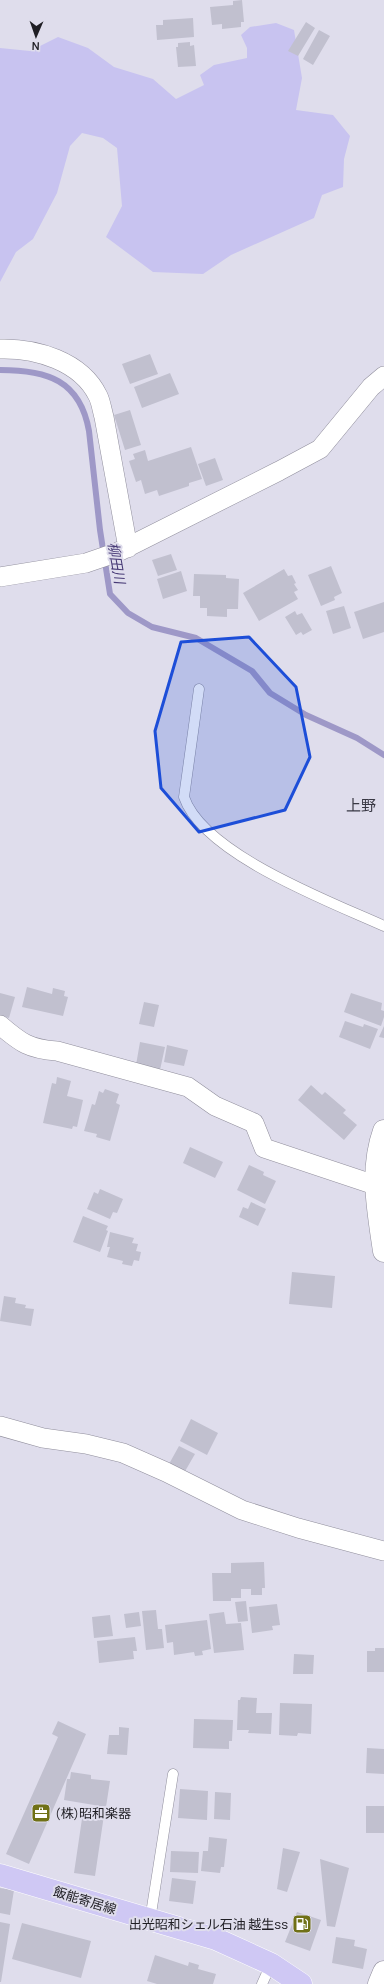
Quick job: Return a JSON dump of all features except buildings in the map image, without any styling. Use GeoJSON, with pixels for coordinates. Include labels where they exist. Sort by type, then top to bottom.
{"type":"FeatureCollection","features":[{"type":"Feature","properties":{"kind":"main road","name":"飯能寄居線"},"geometry":{"type":"LineString","coordinates":[[0,1875],[216,1939],[271,1964],[301,1984]]}},
{"type":"Feature","properties":{"kind":"street"},"geometry":{"type":"LineString","coordinates":[[0,349],[14,349],[45,354],[77,371],[89,381],[99,396],[128,548]]}},
{"type":"Feature","properties":{"kind":"street"},"geometry":{"type":"LineString","coordinates":[[0,577],[86,564],[128,548],[279,471],[320,448],[371,387],[384,376]]}},
{"type":"Feature","properties":{"kind":"street"},"geometry":{"type":"LineString","coordinates":[[0,1025],[18,1041],[37,1050],[57,1052],[188,1087],[215,1106],[254,1123],[264,1148],[375,1185]]}},
{"type":"Feature","properties":{"kind":"street"},"geometry":{"type":"LineString","coordinates":[[384,1130],[379,1144],[375,1185],[381,1210],[384,1251]]}},
{"type":"Feature","properties":{"kind":"street"},"geometry":{"type":"LineString","coordinates":[[0,1426],[43,1438],[86,1444],[123,1453],[166,1472],[242,1510],[298,1528],[384,1551]]}},
{"type":"Feature","properties":{"kind":"street"},"geometry":{"type":"LineString","coordinates":[[379,1984],[384,1972]]}},
{"type":"Feature","properties":{"kind":"lane"},"geometry":{"type":"LineString","coordinates":[[199,689],[184,797],[188,809],[209,833],[268,873],[384,926]]}},
{"type":"Feature","properties":{"kind":"lane"},"geometry":{"type":"LineString","coordinates":[[150,1920],[173,1774]]}},
{"type":"Feature","properties":{"kind":"lane"},"geometry":{"type":"LineString","coordinates":[[262,1984],[271,1964]]}},
{"type":"Feature","properties":{"kind":"highlighted area"},"geometry":{"type":"Polygon","coordinates":[[[249,637],[296,687],[310,757],[285,810],[199,832],[161,788],[155,731],[181,642],[249,637]]]}},
{"type":"Feature","properties":{"kind":"shaded area"},"geometry":{"type":"Polygon","coordinates":[[[276,23],[294,30],[302,78],[296,110],[333,115],[350,136],[344,159],[343,187],[322,195],[314,218],[231,255],[203,274],[153,272],[106,237],[122,206],[117,148],[103,138],[82,133],[70,146],[57,193],[33,239],[16,252],[0,282],[0,48],[30,51],[58,37],[88,48],[114,67],[153,79],[176,99],[204,85],[200,75],[214,65],[247,58],[247,48],[241,35],[250,27],[276,23]]]}},
{"type":"Feature","properties":{"kind":"waterway","name":"柳田川"},"geometry":{"type":"LineString","coordinates":[[0,370],[32,372],[46,376],[59,381],[69,389],[78,400],[85,414],[89,431],[100,530],[110,594],[128,613],[152,627],[196,638],[252,671],[270,693],[306,715],[357,738],[384,755]]}},
{"type":"Feature","properties":{"kind":"place","name":"(株)昭和楽器"},"geometry":{"type":"Point","coordinates":[41,1813]}},
{"type":"Feature","properties":{"kind":"place","name":"出光昭和シェル石油 越生ss"},"geometry":{"type":"Point","coordinates":[302,1924]}},
{"type":"Feature","properties":{"kind":"district","name":"上野"},"geometry":{"type":"Point","coordinates":[361,805]}}]}
